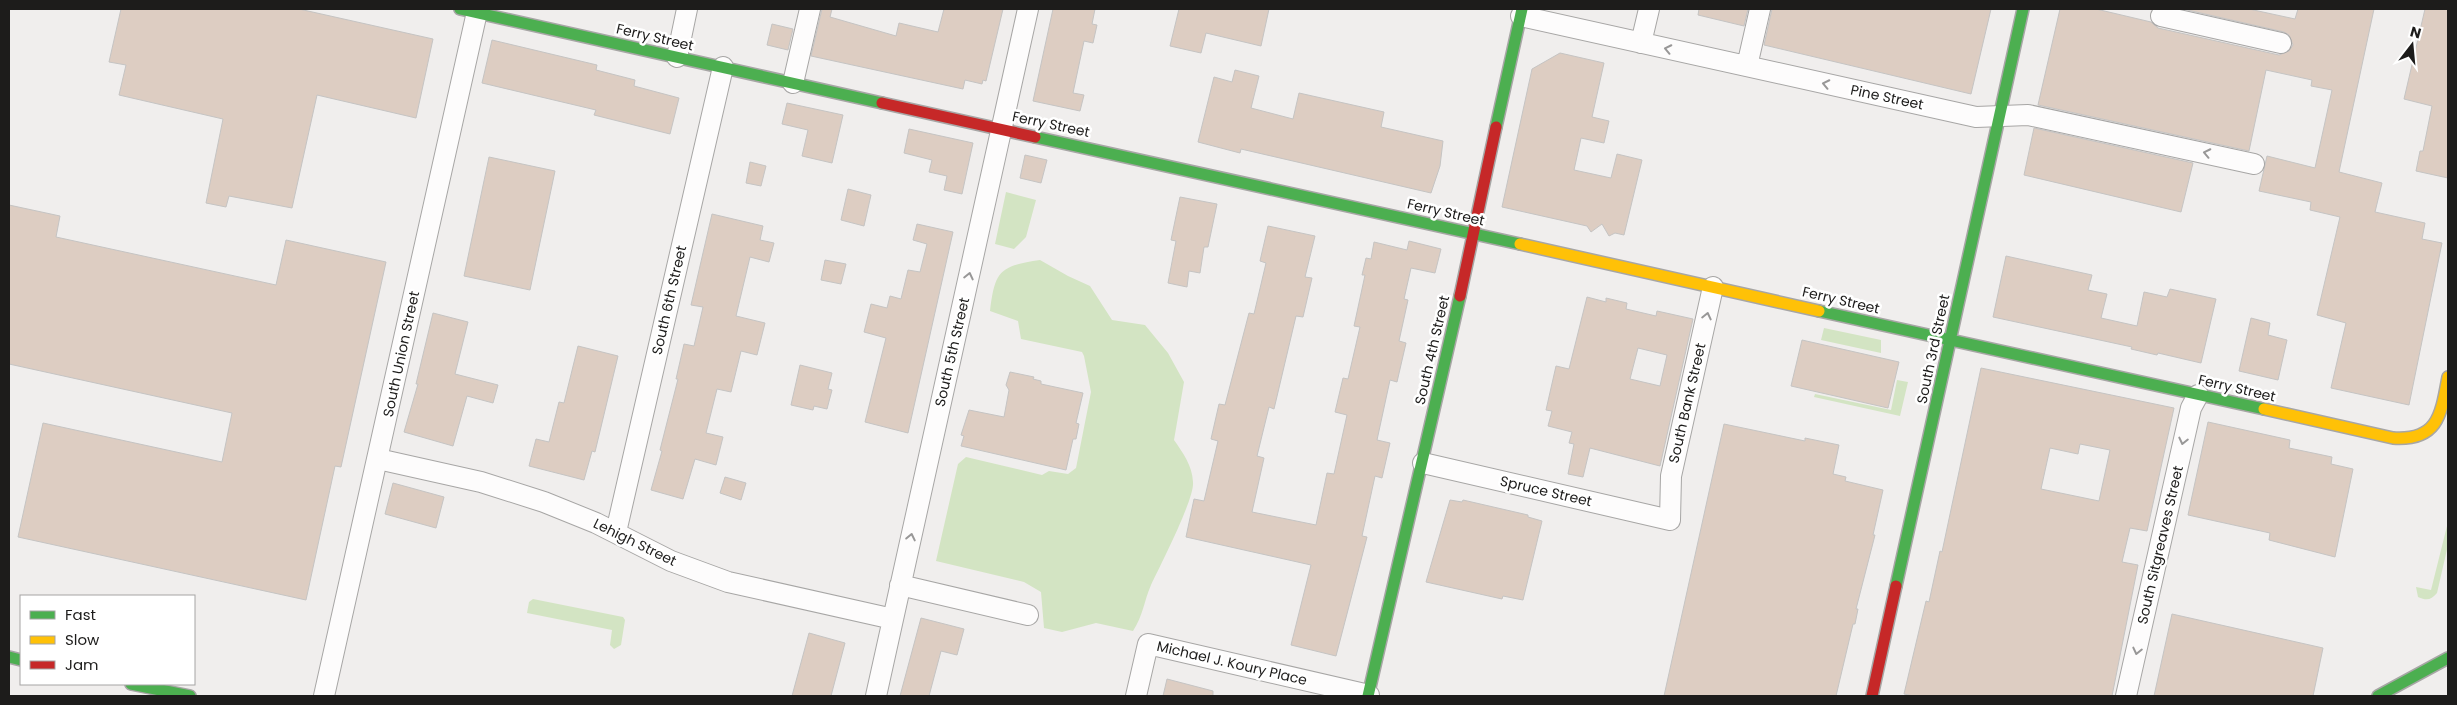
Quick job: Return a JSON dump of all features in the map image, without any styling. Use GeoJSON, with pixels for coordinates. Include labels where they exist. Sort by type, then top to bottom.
{"type":"FeatureCollection","features":[{"type":"Feature","properties":{"kind":"main road","name":"South 3rd Street"},"geometry":{"type":"LineString","coordinates":[[1872,696],[2023,9]]}},
{"type":"Feature","properties":{"kind":"main road","name":"Ferry Street"},"geometry":{"type":"LineString","coordinates":[[469,11],[2392,438],[2408,440],[2425,434],[2434,427],[2439,418],[2448,377]]}},
{"type":"Feature","properties":{"kind":"main road","name":"South 4th Street"},"geometry":{"type":"LineString","coordinates":[[1369,695],[1423,463],[1522,13]]}},
{"type":"Feature","properties":{"kind":"main road"},"geometry":{"type":"LineString","coordinates":[[2378,696],[2448,658]]}},
{"type":"Feature","properties":{"kind":"main road"},"geometry":{"type":"LineString","coordinates":[[136,685],[190,696]]}},
{"type":"Feature","properties":{"kind":"street"},"geometry":{"type":"LineString","coordinates":[[677,57],[687,9]]}},
{"type":"Feature","properties":{"kind":"street"},"geometry":{"type":"LineString","coordinates":[[793,82],[810,9]]}},
{"type":"Feature","properties":{"kind":"street","name":"South 5th Street"},"geometry":{"type":"LineString","coordinates":[[876,696],[1028,9]]}},
{"type":"Feature","properties":{"kind":"street"},"geometry":{"type":"LineString","coordinates":[[1641,43],[1649,9]]}},
{"type":"Feature","properties":{"kind":"street"},"geometry":{"type":"LineString","coordinates":[[1747,66],[1760,9]]}},
{"type":"Feature","properties":{"kind":"street","name":"South Union Street"},"geometry":{"type":"LineString","coordinates":[[324,696],[378,459],[469,11]]}},
{"type":"Feature","properties":{"kind":"street","name":"Pine Street"},"geometry":{"type":"LineString","coordinates":[[1522,13],[1641,43],[1976,117],[2028,115],[2254,164]]}},
{"type":"Feature","properties":{"kind":"street"},"geometry":{"type":"LineString","coordinates":[[2161,16],[2281,43]]}},
{"type":"Feature","properties":{"kind":"street","name":"South 6th Street"},"geometry":{"type":"LineString","coordinates":[[616,532],[723,67]]}},
{"type":"Feature","properties":{"kind":"street","name":"South Bank Street"},"geometry":{"type":"LineString","coordinates":[[1670,520],[1671,476],[1713,287]]}},
{"type":"Feature","properties":{"kind":"street","name":"South Sitgreaves Street"},"geometry":{"type":"LineString","coordinates":[[2126,696],[2191,408],[2198,395]]}},
{"type":"Feature","properties":{"kind":"street","name":"Lehigh Street"},"geometry":{"type":"LineString","coordinates":[[378,459],[497,487],[571,512],[671,560],[715,578],[893,620]]}},
{"type":"Feature","properties":{"kind":"street","name":"Spruce Street"},"geometry":{"type":"LineString","coordinates":[[1423,463],[1670,520]]}},
{"type":"Feature","properties":{"kind":"street"},"geometry":{"type":"LineString","coordinates":[[900,585],[1028,614]]}},
{"type":"Feature","properties":{"kind":"street","name":"Michael J. Koury Place"},"geometry":{"type":"LineString","coordinates":[[1136,696],[1148,644],[1369,695]]}},
{"type":"Feature","properties":{"kind":"green space"},"geometry":{"type":"Polygon","coordinates":[[[1006,192],[1036,200],[1026,237],[1014,249],[995,244],[1006,192]]]}},
{"type":"Feature","properties":{"kind":"green space"},"geometry":{"type":"Polygon","coordinates":[[[1040,260],[1090,286],[1112,320],[1145,325],[1168,353],[1184,382],[1174,440],[1189,465],[1193,482],[1192,490],[1183,517],[1151,585],[1139,620],[1133,631],[1096,623],[1062,632],[1044,628],[1041,592],[1024,582],[936,561],[958,464],[966,457],[1042,475],[1049,471],[1068,474],[1076,468],[1091,392],[1082,352],[1021,339],[1018,321],[990,311],[994,287],[997,278],[1002,272],[1016,265],[1040,260]]]}},
{"type":"Feature","properties":{"kind":"green space"},"geometry":{"type":"Polygon","coordinates":[[[1824,328],[1881,340],[1881,353],[1821,340],[1824,328]]]}},
{"type":"Feature","properties":{"kind":"green space"},"geometry":{"type":"Polygon","coordinates":[[[1897,380],[1908,382],[1900,416],[1814,397],[1815,394],[1891,410],[1897,380]]]}},
{"type":"Feature","properties":{"kind":"green space"},"geometry":{"type":"Polygon","coordinates":[[[2448,522],[2448,545],[2437,593],[2429,599],[2418,597],[2416,587],[2431,590],[2448,522]]]}},
{"type":"Feature","properties":{"kind":"green space"},"geometry":{"type":"Polygon","coordinates":[[[533,599],[623,617],[625,620],[621,645],[614,649],[610,645],[612,630],[527,613],[529,602],[533,599]]]}},
{"type":"Feature","properties":{"kind":"building"},"geometry":{"type":"Polygon","coordinates":[[[121,9],[299,9],[433,39],[416,118],[317,95],[292,208],[229,196],[226,207],[206,203],[223,119],[119,95],[126,65],[109,62],[121,9]]]}},
{"type":"Feature","properties":{"kind":"building"},"geometry":{"type":"Polygon","coordinates":[[[822,9],[832,9],[830,17],[896,36],[899,23],[938,32],[944,9],[1003,9],[986,81],[983,80],[982,84],[965,80],[963,89],[811,56],[822,9]]]}},
{"type":"Feature","properties":{"kind":"building"},"geometry":{"type":"Polygon","coordinates":[[[1053,9],[1095,9],[1092,24],[1097,25],[1093,43],[1084,41],[1073,93],[1084,95],[1080,111],[1033,101],[1053,9]]]}},
{"type":"Feature","properties":{"kind":"building"},"geometry":{"type":"Polygon","coordinates":[[[1179,9],[1269,9],[1261,46],[1206,33],[1201,53],[1170,46],[1179,9]]]}},
{"type":"Feature","properties":{"kind":"building"},"geometry":{"type":"Polygon","coordinates":[[[1699,9],[1748,9],[1744,26],[1698,15],[1699,9]]]}},
{"type":"Feature","properties":{"kind":"building"},"geometry":{"type":"Polygon","coordinates":[[[1772,9],[1991,9],[1971,94],[1764,45],[1772,9]]]}},
{"type":"Feature","properties":{"kind":"building"},"geometry":{"type":"Polygon","coordinates":[[[2060,9],[2096,9],[2151,22],[2158,28],[2279,55],[2289,51],[2293,45],[2289,35],[2284,32],[2183,9],[2249,9],[2295,19],[2298,9],[2374,9],[2339,172],[2382,183],[2375,212],[2425,223],[2422,239],[2442,243],[2409,405],[2331,388],[2346,323],[2317,315],[2340,217],[2310,210],[2311,202],[2259,191],[2267,156],[2315,168],[2332,90],[2311,86],[2312,80],[2266,70],[2249,151],[2038,105],[2060,9]]]}},
{"type":"Feature","properties":{"kind":"building"},"geometry":{"type":"Polygon","coordinates":[[[2425,9],[2448,9],[2448,178],[2416,171],[2420,151],[2423,151],[2432,106],[2404,99],[2425,9]]]}},
{"type":"Feature","properties":{"kind":"building"},"geometry":{"type":"Polygon","coordinates":[[[772,24],[793,29],[788,50],[767,45],[772,24]]]}},
{"type":"Feature","properties":{"kind":"building"},"geometry":{"type":"Polygon","coordinates":[[[492,40],[597,65],[596,70],[635,80],[634,86],[679,98],[670,134],[594,115],[596,110],[482,83],[492,40]]]}},
{"type":"Feature","properties":{"kind":"building"},"geometry":{"type":"Polygon","coordinates":[[[1560,53],[1604,63],[1592,117],[1609,121],[1604,143],[1581,138],[1574,170],[1611,178],[1617,154],[1642,160],[1624,235],[1615,233],[1609,236],[1602,224],[1591,232],[1587,226],[1502,207],[1532,69],[1560,53]]]}},
{"type":"Feature","properties":{"kind":"building"},"geometry":{"type":"Polygon","coordinates":[[[1235,70],[1259,76],[1251,108],[1293,119],[1299,93],[1384,112],[1381,127],[1443,141],[1440,166],[1431,193],[1241,149],[1240,153],[1198,142],[1214,77],[1232,82],[1235,70]]]}},
{"type":"Feature","properties":{"kind":"building"},"geometry":{"type":"Polygon","coordinates":[[[787,103],[843,115],[832,163],[802,156],[808,130],[782,124],[787,103]]]}},
{"type":"Feature","properties":{"kind":"building"},"geometry":{"type":"Polygon","coordinates":[[[2034,128],[2193,163],[2181,212],[2024,175],[2034,128]]]}},
{"type":"Feature","properties":{"kind":"building"},"geometry":{"type":"Polygon","coordinates":[[[909,129],[973,143],[962,194],[944,190],[947,176],[929,172],[932,160],[904,153],[909,129]]]}},
{"type":"Feature","properties":{"kind":"building"},"geometry":{"type":"Polygon","coordinates":[[[1025,155],[1047,160],[1041,183],[1020,178],[1025,155]]]}},
{"type":"Feature","properties":{"kind":"building"},"geometry":{"type":"Polygon","coordinates":[[[489,157],[555,171],[530,290],[464,276],[489,157]]]}},
{"type":"Feature","properties":{"kind":"building"},"geometry":{"type":"Polygon","coordinates":[[[750,162],[766,166],[761,186],[746,183],[750,162]]]}},
{"type":"Feature","properties":{"kind":"building"},"geometry":{"type":"Polygon","coordinates":[[[848,189],[871,195],[864,226],[841,220],[848,189]]]}},
{"type":"Feature","properties":{"kind":"building"},"geometry":{"type":"Polygon","coordinates":[[[1180,197],[1217,204],[1208,247],[1204,247],[1200,273],[1189,271],[1187,287],[1168,283],[1176,241],[1171,240],[1180,197]]]}},
{"type":"Feature","properties":{"kind":"building"},"geometry":{"type":"Polygon","coordinates":[[[9,205],[60,216],[56,237],[276,285],[286,240],[386,262],[341,467],[335,466],[306,600],[18,537],[43,423],[222,462],[232,413],[9,364],[9,205]]]}},
{"type":"Feature","properties":{"kind":"building"},"geometry":{"type":"Polygon","coordinates":[[[712,214],[763,226],[760,240],[774,243],[769,262],[750,257],[736,316],[765,323],[757,355],[741,351],[731,392],[717,389],[706,433],[723,437],[716,465],[695,459],[683,499],[651,490],[662,451],[660,450],[678,379],[676,379],[684,344],[694,346],[703,307],[691,305],[712,214]]]}},
{"type":"Feature","properties":{"kind":"building"},"geometry":{"type":"Polygon","coordinates":[[[917,224],[953,232],[908,433],[865,422],[886,338],[864,332],[871,304],[887,308],[890,296],[901,299],[908,270],[920,272],[927,244],[913,240],[917,224]]]}},
{"type":"Feature","properties":{"kind":"building"},"geometry":{"type":"Polygon","coordinates":[[[1268,226],[1315,236],[1305,277],[1312,278],[1303,317],[1296,316],[1274,409],[1269,407],[1257,456],[1264,458],[1252,512],[1316,525],[1327,473],[1334,474],[1347,415],[1335,412],[1343,378],[1348,379],[1360,327],[1354,326],[1365,275],[1362,275],[1366,258],[1371,259],[1374,242],[1407,250],[1409,241],[1441,249],[1435,273],[1411,268],[1404,299],[1408,300],[1399,341],[1406,343],[1397,382],[1390,380],[1377,440],[1390,443],[1382,478],[1375,476],[1362,536],[1367,537],[1336,656],[1291,645],[1311,565],[1186,537],[1194,499],[1204,501],[1218,441],[1211,439],[1219,404],[1225,405],[1249,313],[1254,314],[1266,263],[1260,261],[1268,226]]]}},
{"type":"Feature","properties":{"kind":"building"},"geometry":{"type":"Polygon","coordinates":[[[2006,256],[2092,275],[2088,290],[2107,294],[2101,318],[2137,326],[2144,292],[2167,297],[2170,289],[2216,299],[2201,363],[2158,353],[2157,355],[2131,349],[2132,347],[1993,317],[2006,256]]]}},
{"type":"Feature","properties":{"kind":"building"},"geometry":{"type":"Polygon","coordinates":[[[825,260],[846,264],[841,284],[821,280],[825,260]]]}},
{"type":"Feature","properties":{"kind":"building"},"geometry":{"type":"Polygon","coordinates":[[[1587,297],[1606,302],[1606,298],[1627,303],[1626,309],[1656,316],[1657,311],[1693,319],[1660,466],[1590,448],[1583,477],[1568,474],[1574,444],[1569,443],[1572,432],[1548,426],[1552,411],[1546,410],[1556,366],[1569,369],[1587,297]],[[1638,348],[1630,379],[1660,386],[1667,355],[1638,348]]]}},
{"type":"Feature","properties":{"kind":"building"},"geometry":{"type":"Polygon","coordinates":[[[433,313],[468,322],[455,374],[498,385],[493,403],[467,396],[453,446],[404,432],[418,384],[416,384],[433,313]]]}},
{"type":"Feature","properties":{"kind":"building"},"geometry":{"type":"Polygon","coordinates":[[[2251,318],[2270,323],[2268,335],[2287,340],[2278,380],[2239,371],[2251,318]]]}},
{"type":"Feature","properties":{"kind":"building"},"geometry":{"type":"Polygon","coordinates":[[[1802,340],[1899,362],[1888,408],[1791,386],[1802,340]]]}},
{"type":"Feature","properties":{"kind":"building"},"geometry":{"type":"Polygon","coordinates":[[[578,346],[618,356],[595,452],[592,451],[584,480],[529,466],[536,439],[549,442],[559,402],[564,403],[578,346]]]}},
{"type":"Feature","properties":{"kind":"building"},"geometry":{"type":"Polygon","coordinates":[[[800,365],[832,373],[828,389],[832,390],[827,409],[814,406],[813,410],[791,405],[800,365]]]}},
{"type":"Feature","properties":{"kind":"building"},"geometry":{"type":"Polygon","coordinates":[[[1981,368],[2174,408],[2147,531],[2130,528],[2122,562],[2138,565],[2112,696],[1913,696],[1904,694],[1926,601],[1929,602],[1940,551],[1942,552],[1981,368]],[[2080,444],[2078,454],[2050,448],[2041,489],[2099,501],[2110,450],[2080,444]]]}},
{"type":"Feature","properties":{"kind":"building"},"geometry":{"type":"Polygon","coordinates":[[[1010,372],[1034,377],[1033,379],[1041,381],[1041,384],[1083,393],[1076,423],[1079,424],[1076,439],[1073,439],[1066,470],[961,446],[964,436],[961,435],[969,410],[1004,417],[1009,390],[1006,385],[1010,372]]]}},
{"type":"Feature","properties":{"kind":"building"},"geometry":{"type":"Polygon","coordinates":[[[2208,422],[2290,440],[2289,448],[2332,457],[2331,464],[2353,469],[2335,557],[2269,540],[2270,533],[2188,515],[2208,422]]]}},
{"type":"Feature","properties":{"kind":"building"},"geometry":{"type":"Polygon","coordinates":[[[1724,424],[1805,441],[1805,438],[1839,445],[1833,474],[1846,477],[1845,481],[1883,490],[1873,535],[1875,535],[1856,609],[1858,609],[1855,624],[1853,624],[1836,696],[1664,696],[1724,424]]]}},
{"type":"Feature","properties":{"kind":"building"},"geometry":{"type":"Polygon","coordinates":[[[725,477],[746,483],[741,500],[720,493],[725,477]]]}},
{"type":"Feature","properties":{"kind":"building"},"geometry":{"type":"Polygon","coordinates":[[[393,483],[444,497],[436,528],[385,514],[393,483]]]}},
{"type":"Feature","properties":{"kind":"building"},"geometry":{"type":"Polygon","coordinates":[[[1450,500],[1462,502],[1463,500],[1528,515],[1528,517],[1542,521],[1523,600],[1503,596],[1502,599],[1426,582],[1450,500]]]}},
{"type":"Feature","properties":{"kind":"building"},"geometry":{"type":"Polygon","coordinates":[[[2172,614],[2323,648],[2313,696],[2154,696],[2172,614]]]}},
{"type":"Feature","properties":{"kind":"building"},"geometry":{"type":"Polygon","coordinates":[[[921,618],[964,629],[957,655],[941,651],[929,696],[900,696],[921,618]]]}},
{"type":"Feature","properties":{"kind":"building"},"geometry":{"type":"Polygon","coordinates":[[[809,633],[845,643],[831,696],[792,696],[809,633]]]}},
{"type":"Feature","properties":{"kind":"building"},"geometry":{"type":"Polygon","coordinates":[[[1167,679],[1213,691],[1213,696],[1163,696],[1167,679]]]}},
{"type":"Feature","properties":{"kind":"traffic: fast"},"geometry":{"type":"LineString","coordinates":[[460,9],[882,103]]}},
{"type":"Feature","properties":{"kind":"traffic: fast"},"geometry":{"type":"LineString","coordinates":[[1496,127],[1522,9]]}},
{"type":"Feature","properties":{"kind":"traffic: fast"},"geometry":{"type":"LineString","coordinates":[[1896,586],[2023,9]]}},
{"type":"Feature","properties":{"kind":"traffic: fast"},"geometry":{"type":"LineString","coordinates":[[1035,137],[1520,244]]}},
{"type":"Feature","properties":{"kind":"traffic: fast"},"geometry":{"type":"LineString","coordinates":[[1368,696],[1460,296]]}},
{"type":"Feature","properties":{"kind":"traffic: fast"},"geometry":{"type":"LineString","coordinates":[[1819,311],[2264,409]]}},
{"type":"Feature","properties":{"kind":"traffic: fast"},"geometry":{"type":"LineString","coordinates":[[9,657],[20,660]]}},
{"type":"Feature","properties":{"kind":"traffic: fast"},"geometry":{"type":"LineString","coordinates":[[2378,696],[2448,658]]}},
{"type":"Feature","properties":{"kind":"traffic: fast"},"geometry":{"type":"LineString","coordinates":[[136,685],[190,696]]}},
{"type":"Feature","properties":{"kind":"traffic: slow"},"geometry":{"type":"LineString","coordinates":[[1520,244],[1819,311]]}},
{"type":"Feature","properties":{"kind":"traffic: slow"},"geometry":{"type":"LineString","coordinates":[[2264,409],[2393,438],[2408,438],[2420,435],[2435,423],[2443,403],[2448,377]]}},
{"type":"Feature","properties":{"kind":"traffic: jam"},"geometry":{"type":"LineString","coordinates":[[882,103],[1035,137]]}},
{"type":"Feature","properties":{"kind":"traffic: jam"},"geometry":{"type":"LineString","coordinates":[[1460,296],[1496,127]]}},
{"type":"Feature","properties":{"kind":"traffic: jam"},"geometry":{"type":"LineString","coordinates":[[1872,696],[1896,586]]}}]}
